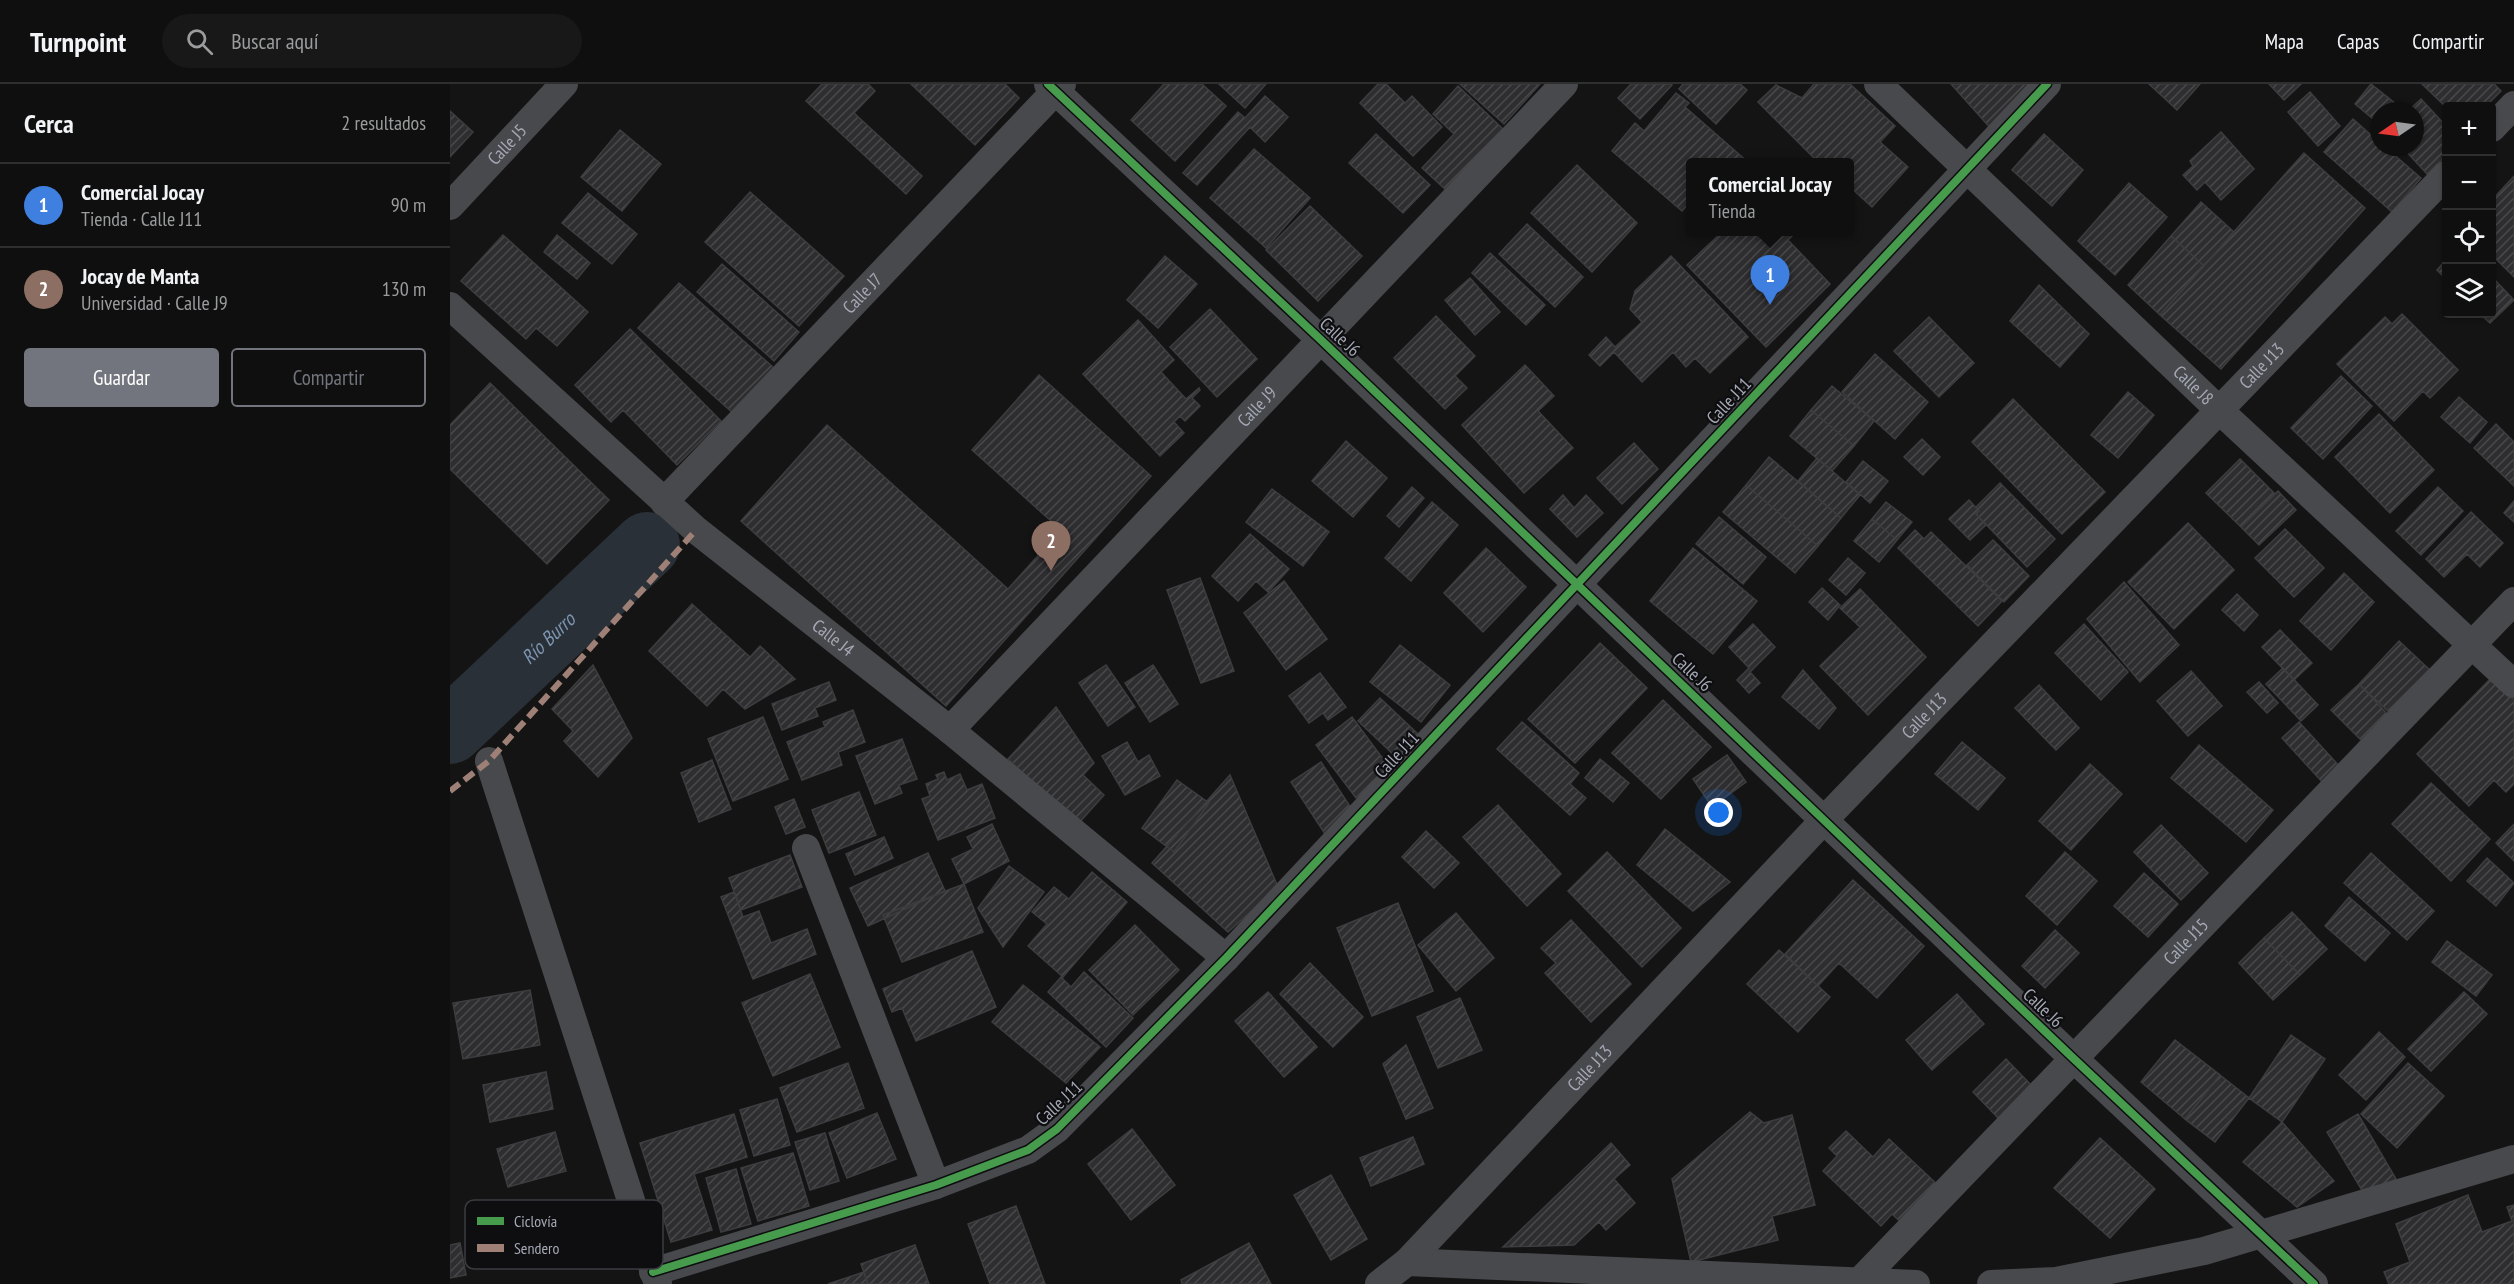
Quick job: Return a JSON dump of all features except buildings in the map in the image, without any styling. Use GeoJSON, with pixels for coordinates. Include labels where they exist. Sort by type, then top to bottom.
{"type":"FeatureCollection","features":[{"type":"Feature","properties":{"kind":"street","name":"Calle J5"},"geometry":{"type":"LineString","coordinates":[[450,206],[564,84]]}},
{"type":"Feature","properties":{"kind":"street","name":"Calle J9"},"geometry":{"type":"LineString","coordinates":[[950,730],[1564,84]]}},
{"type":"Feature","properties":{"kind":"street","name":"Calle J8"},"geometry":{"type":"LineString","coordinates":[[1878,84],[1965,170],[2219,410],[2514,684]]}},
{"type":"Feature","properties":{"kind":"street","name":"Calle J11"},"geometry":{"type":"LineString","coordinates":[[655,1278],[936,1185],[1028,1150],[1057,1129],[1226,958],[2047,84]]}},
{"type":"Feature","properties":{"kind":"street","name":"Calle J6"},"geometry":{"type":"LineString","coordinates":[[1055,86],[2073,1058],[2314,1284]]}},
{"type":"Feature","properties":{"kind":"street","name":"Calle J7"},"geometry":{"type":"LineString","coordinates":[[664,502],[1055,86]]}},
{"type":"Feature","properties":{"kind":"street"},"geometry":{"type":"LineString","coordinates":[[2496,124],[2514,105]]}},
{"type":"Feature","properties":{"kind":"street","name":"Calle J13"},"geometry":{"type":"LineString","coordinates":[[1378,1284],[1407,1262],[1825,819],[2442,179]]}},
{"type":"Feature","properties":{"kind":"street","name":"Calle J4"},"geometry":{"type":"LineString","coordinates":[[450,306],[664,502],[950,730],[1226,958]]}},
{"type":"Feature","properties":{"kind":"street","name":"Calle J15"},"geometry":{"type":"LineString","coordinates":[[1859,1282],[2514,601]]}},
{"type":"Feature","properties":{"kind":"street"},"geometry":{"type":"LineString","coordinates":[[489,760],[630,1200]]}},
{"type":"Feature","properties":{"kind":"street"},"geometry":{"type":"LineString","coordinates":[[806,848],[936,1185]]}},
{"type":"Feature","properties":{"kind":"street"},"geometry":{"type":"LineString","coordinates":[[1991,1284],[2056,1281],[2204,1251],[2514,1159]]}},
{"type":"Feature","properties":{"kind":"street"},"geometry":{"type":"LineString","coordinates":[[1407,1262],[1916,1284]]}},
{"type":"Feature","properties":{"kind":"waterway","name":"Río Burro"},"geometry":{"type":"LineString","coordinates":[[450,731],[647,545]]}},
{"type":"Feature","properties":{"kind":"marked path"},"geometry":{"type":"LineString","coordinates":[[450,791],[489,761],[696,530]]}},
{"type":"Feature","properties":{"kind":"cycle path"},"geometry":{"type":"LineString","coordinates":[[1048,84],[1320,339],[2073,1058],[2314,1284]]}},
{"type":"Feature","properties":{"kind":"cycle path"},"geometry":{"type":"LineString","coordinates":[[663,1269],[936,1185],[1028,1150],[1057,1129],[1226,958],[2047,84]]}},
{"type":"Feature","properties":{"kind":"cycle path"},"geometry":{"type":"LineString","coordinates":[[653,1272],[663,1269]]}},
{"type":"Feature","properties":{"kind":"place","name":"Comercial Jocay"},"geometry":{"type":"Point","coordinates":[1770,305]}},
{"type":"Feature","properties":{"kind":"place","name":"Jocay de Manta"},"geometry":{"type":"Point","coordinates":[1051,571]}}]}
